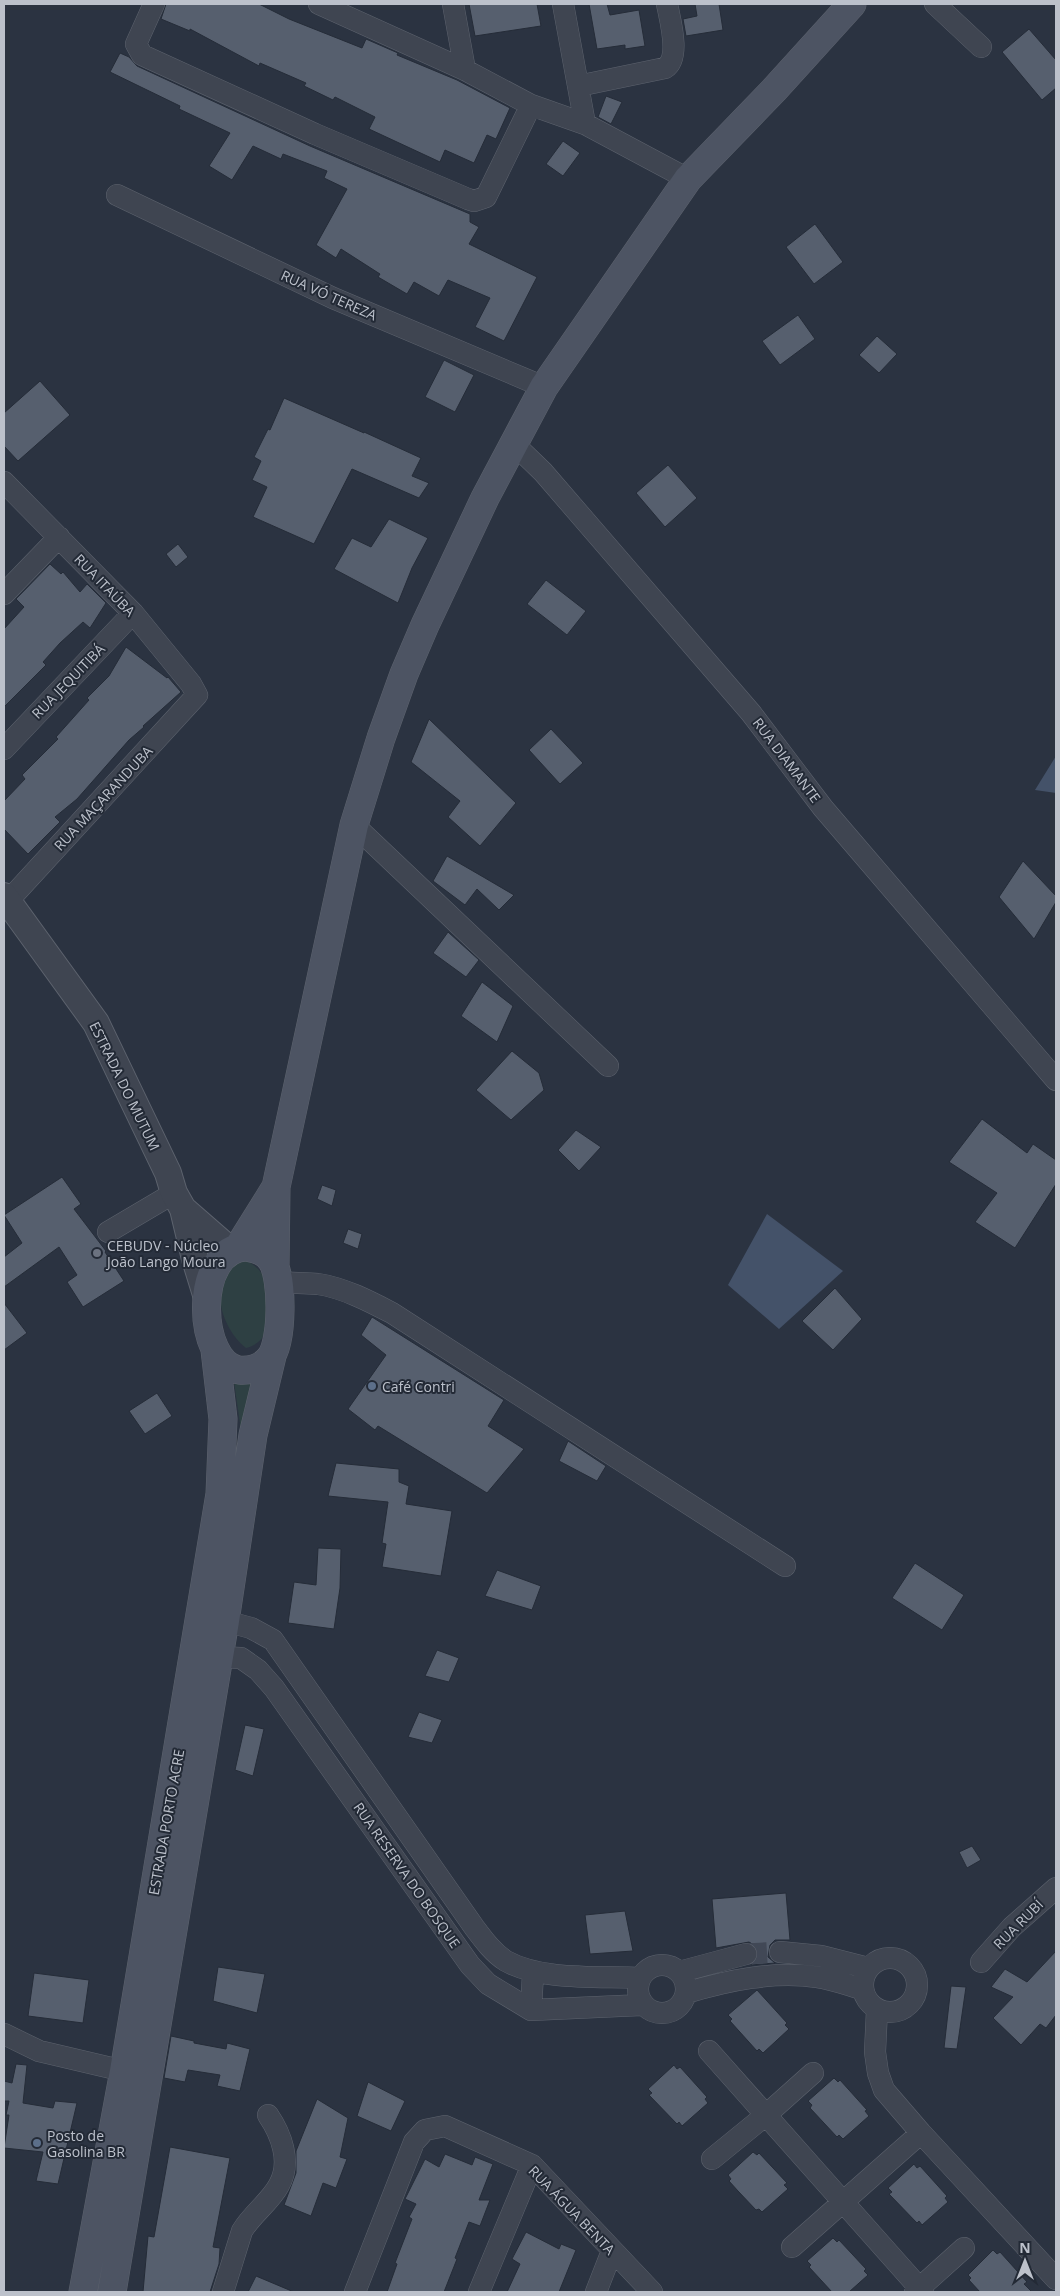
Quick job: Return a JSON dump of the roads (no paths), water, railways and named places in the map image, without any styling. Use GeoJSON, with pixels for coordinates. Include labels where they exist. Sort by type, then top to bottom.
{"type":"FeatureCollection","features":[{"type":"Feature","properties":{"kind":"main road"},"geometry":{"type":"LineString","coordinates":[[276,1187],[234,1249],[223,1255],[214,1267],[208,1298],[208,1319],[215,1350],[228,1366],[240,1370],[264,1365],[272,1356],[277,1337],[280,1307],[277,1275],[276,1187],[354,825],[381,738],[404,674],[485,498],[544,387],[688,179],[774,90],[852,4]]}},
{"type":"Feature","properties":{"kind":"main road"},"geometry":{"type":"LineString","coordinates":[[234,1249],[258,1250],[272,1260],[277,1275]]}},
{"type":"Feature","properties":{"kind":"main road","name":"ESTRADA PORTO ACRE"},"geometry":{"type":"LineString","coordinates":[[83,2292],[124,2071],[220,1494],[223,1419],[215,1350]]}},
{"type":"Feature","properties":{"kind":"main road","name":"ESTRADA PORTO ACRE"},"geometry":{"type":"LineString","coordinates":[[112,2292],[253,1436],[272,1356]]}},
{"type":"Feature","properties":{"kind":"street"},"geometry":{"type":"LineString","coordinates":[[154,4],[136,44],[142,55],[315,134],[468,199],[481,200],[486,197],[531,105]]}},
{"type":"Feature","properties":{"kind":"street"},"geometry":{"type":"LineString","coordinates":[[319,4],[350,12],[531,105],[585,124],[688,179]]}},
{"type":"Feature","properties":{"kind":"street"},"geometry":{"type":"LineString","coordinates":[[453,4],[465,70]]}},
{"type":"Feature","properties":{"kind":"street"},"geometry":{"type":"LineString","coordinates":[[563,4],[585,124]]}},
{"type":"Feature","properties":{"kind":"street"},"geometry":{"type":"LineString","coordinates":[[578,86],[665,68],[671,64],[674,55],[667,4]]}},
{"type":"Feature","properties":{"kind":"street"},"geometry":{"type":"LineString","coordinates":[[935,4],[981,47]]}},
{"type":"Feature","properties":{"kind":"street","name":"RUA VÓ TEREZA"},"geometry":{"type":"LineString","coordinates":[[117,196],[333,298],[544,387]]}},
{"type":"Feature","properties":{"kind":"street","name":"RUA DIAMANTE"},"geometry":{"type":"LineString","coordinates":[[514,444],[543,472],[752,713],[823,808],[1056,1080]]}},
{"type":"Feature","properties":{"kind":"street","name":"RUA ITAÚBA"},"geometry":{"type":"LineString","coordinates":[[4,482],[133,613],[191,684],[197,695]]}},
{"type":"Feature","properties":{"kind":"street"},"geometry":{"type":"LineString","coordinates":[[4,594],[59,537]]}},
{"type":"Feature","properties":{"kind":"street","name":"RUA JEQUITIBÁ"},"geometry":{"type":"LineString","coordinates":[[4,749],[133,613]]}},
{"type":"Feature","properties":{"kind":"street","name":"RUA MAÇARANDUBA"},"geometry":{"type":"LineString","coordinates":[[6,898],[197,695]]}},
{"type":"Feature","properties":{"kind":"street"},"geometry":{"type":"LineString","coordinates":[[354,825],[608,1066]]}},
{"type":"Feature","properties":{"kind":"street","name":"ESTRADA DO MUTUM"},"geometry":{"type":"LineString","coordinates":[[6,898],[96,1023],[168,1173],[208,1298]]}},
{"type":"Feature","properties":{"kind":"street"},"geometry":{"type":"LineString","coordinates":[[108,1232],[178,1201],[234,1249]]}},
{"type":"Feature","properties":{"kind":"street"},"geometry":{"type":"LineString","coordinates":[[277,1275],[338,1289],[365,1299],[392,1314],[785,1566]]}},
{"type":"Feature","properties":{"kind":"street","name":"RUA RESERVA DO BOSQUE"},"geometry":{"type":"LineString","coordinates":[[224,1621],[251,1628],[273,1640],[474,1927],[489,1946],[505,1960],[533,1972],[640,1978]]}},
{"type":"Feature","properties":{"kind":"street","name":"RUA RESERVA DO BOSQUE"},"geometry":{"type":"LineString","coordinates":[[218,1657],[241,1658],[258,1670],[280,1696],[470,1965],[488,1984],[531,2010]]}},
{"type":"Feature","properties":{"kind":"street","name":"RUA RUBÍ"},"geometry":{"type":"LineString","coordinates":[[982,1962],[1012,1927],[1056,1888]]}},
{"type":"Feature","properties":{"kind":"street"},"geometry":{"type":"LineString","coordinates":[[780,1952],[821,1956],[868,1968]]}},
{"type":"Feature","properties":{"kind":"street"},"geometry":{"type":"LineString","coordinates":[[679,1972],[746,1954]]}},
{"type":"Feature","properties":{"kind":"street"},"geometry":{"type":"LineString","coordinates":[[892,1958],[905,1962],[914,1972],[918,1984],[915,1998],[906,2008],[885,2011],[868,2001],[862,1990],[863,1978],[868,1968],[879,1960],[892,1958]]}},
{"type":"Feature","properties":{"kind":"street"},"geometry":{"type":"LineString","coordinates":[[658,1965],[669,1966],[679,1972],[685,1981],[686,1993],[682,2004],[674,2011],[663,2014],[652,2012],[642,2005],[637,1987],[640,1978],[647,1969],[658,1965]]}},
{"type":"Feature","properties":{"kind":"street"},"geometry":{"type":"LineString","coordinates":[[533,1972],[531,2010],[642,2005]]}},
{"type":"Feature","properties":{"kind":"street"},"geometry":{"type":"LineString","coordinates":[[578,1975],[580,2009]]}},
{"type":"Feature","properties":{"kind":"street"},"geometry":{"type":"LineString","coordinates":[[686,1993],[727,1981],[768,1975],[818,1977],[862,1990]]}},
{"type":"Feature","properties":{"kind":"street"},"geometry":{"type":"LineString","coordinates":[[885,2011],[876,2034],[875,2052],[878,2074],[884,2090],[921,2133],[1056,2279]]}},
{"type":"Feature","properties":{"kind":"street"},"geometry":{"type":"LineString","coordinates":[[4,2034],[39,2051],[124,2071]]}},
{"type":"Feature","properties":{"kind":"street"},"geometry":{"type":"LineString","coordinates":[[710,2051],[919,2291],[964,2248]]}},
{"type":"Feature","properties":{"kind":"street"},"geometry":{"type":"LineString","coordinates":[[712,2159],[766,2116],[813,2073]]}},
{"type":"Feature","properties":{"kind":"street"},"geometry":{"type":"LineString","coordinates":[[223,2292],[242,2231],[279,2186],[283,2176],[283,2144],[277,2128],[268,2114]]}},
{"type":"Feature","properties":{"kind":"street","name":"RUA ÁGUA BENTA"},"geometry":{"type":"LineString","coordinates":[[355,2292],[414,2142],[425,2130],[445,2126],[532,2165],[652,2292]]}},
{"type":"Feature","properties":{"kind":"street"},"geometry":{"type":"LineString","coordinates":[[792,2246],[921,2133]]}},
{"type":"Feature","properties":{"kind":"street"},"geometry":{"type":"LineString","coordinates":[[479,2292],[532,2165]]}},
{"type":"Feature","properties":{"kind":"street"},"geometry":{"type":"LineString","coordinates":[[596,2292],[612,2251]]}},
{"type":"Feature","properties":{"kind":"water"},"geometry":{"type":"Polygon","coordinates":[[[1056,756],[1056,793],[1035,790],[1056,756]]]}},
{"type":"Feature","properties":{"kind":"water"},"geometry":{"type":"Polygon","coordinates":[[[767,1214],[843,1271],[779,1329],[728,1285],[767,1214]]]}},
{"type":"Feature","properties":{"kind":"tunnel"},"geometry":{"type":"LineString","coordinates":[[746,1954],[780,1952]]}},
{"type":"Feature","properties":{"kind":"place","name":"CEBUDV - Núcleo João Lango Moura"},"geometry":{"type":"Point","coordinates":[97,1253]}},
{"type":"Feature","properties":{"kind":"place","name":"Café Contri"},"geometry":{"type":"Point","coordinates":[372,1386]}},
{"type":"Feature","properties":{"kind":"place","name":"Posto de Gasolina BR"},"geometry":{"type":"Point","coordinates":[37,2143]}}]}
